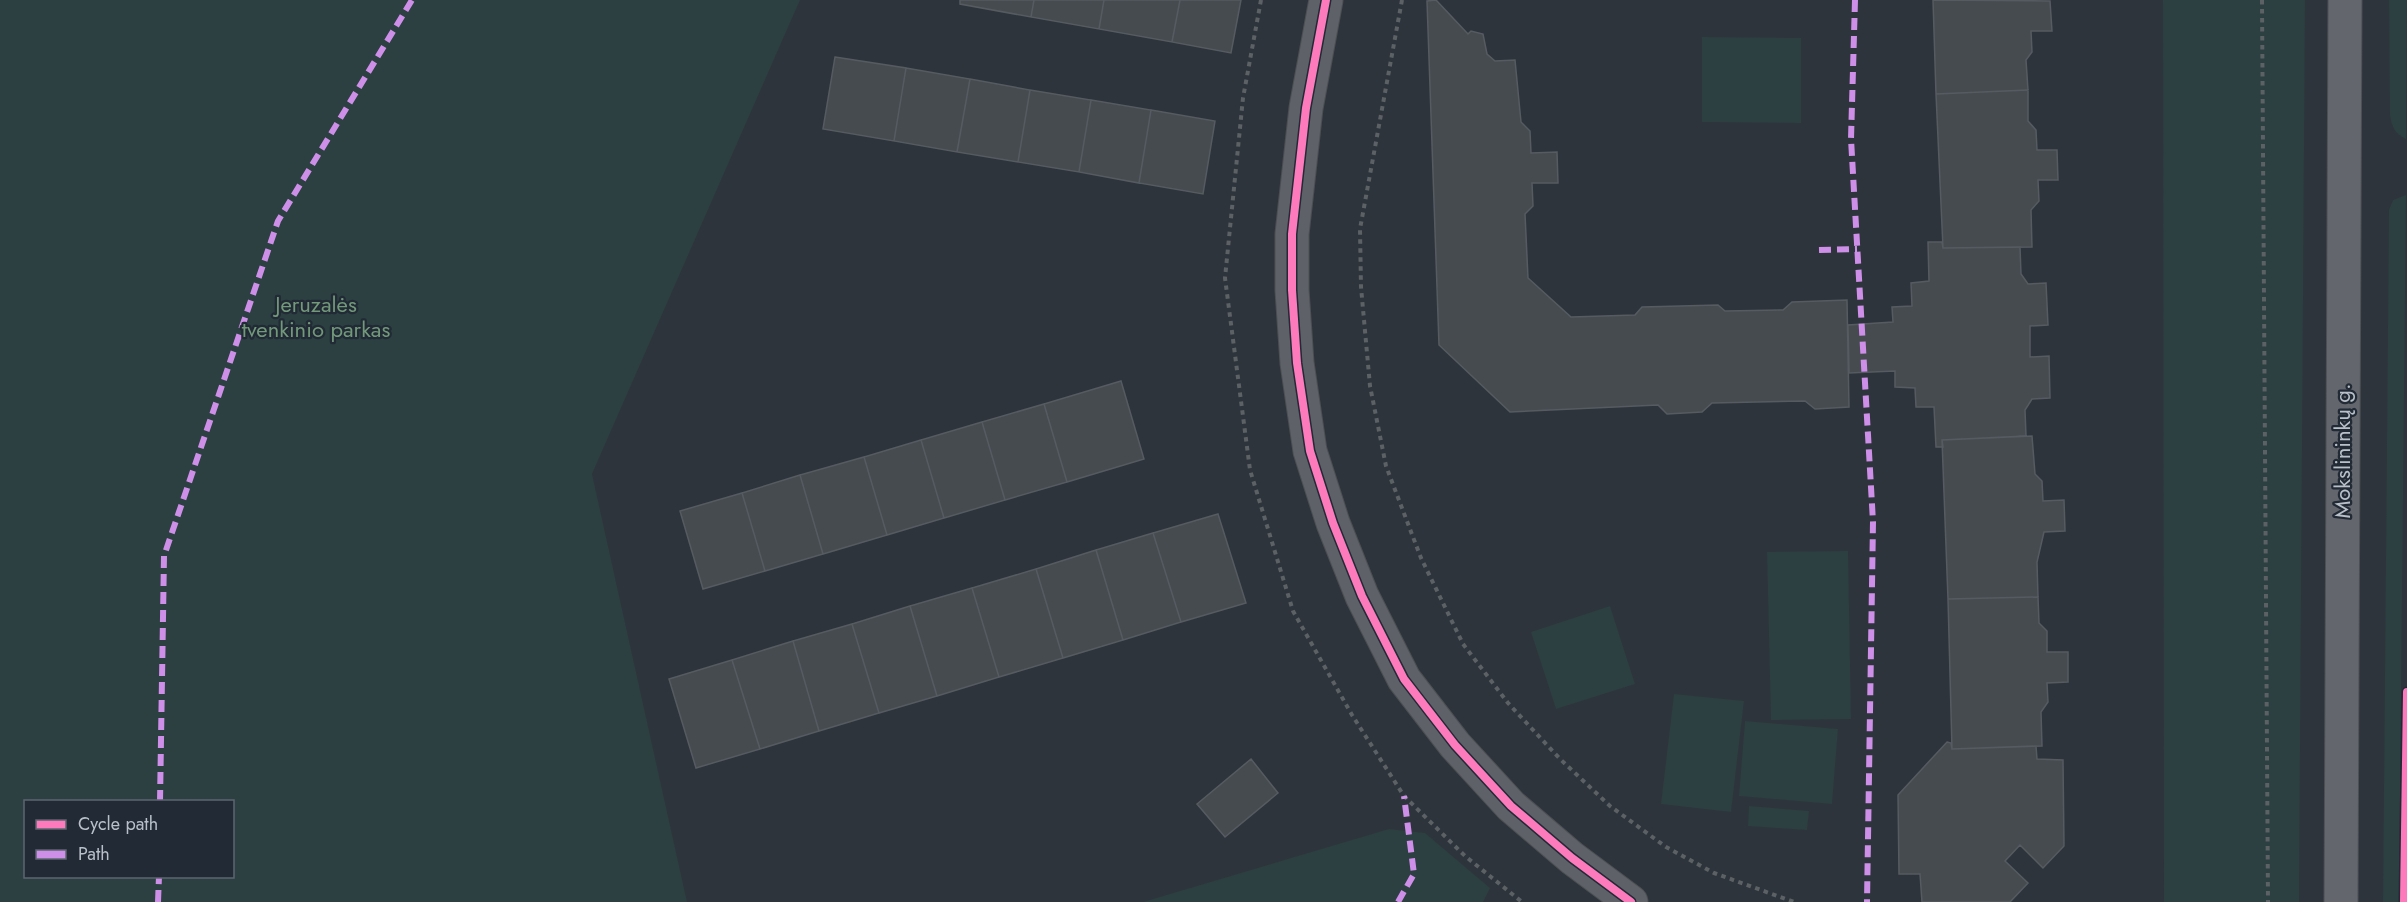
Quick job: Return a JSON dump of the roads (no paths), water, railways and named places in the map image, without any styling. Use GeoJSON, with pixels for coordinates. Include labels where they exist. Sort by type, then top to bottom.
{"type":"FeatureCollection","features":[{"type":"Feature","properties":{"kind":"main road","name":"Mokslininkų g."},"geometry":{"type":"LineString","coordinates":[[2341,902],[2345,0]]}},
{"type":"Feature","properties":{"kind":"street"},"geometry":{"type":"LineString","coordinates":[[1326,0],[1305,120],[1292,234],[1292,290],[1297,363],[1310,451],[1333,523],[1362,596],[1404,679],[1455,745],[1511,806],[1572,858],[1631,902]]}},
{"type":"Feature","properties":{"kind":"park label","name":"Jeruzalės tvenkinio parkas"},"geometry":{"type":"Point","coordinates":[316,316]}}]}
